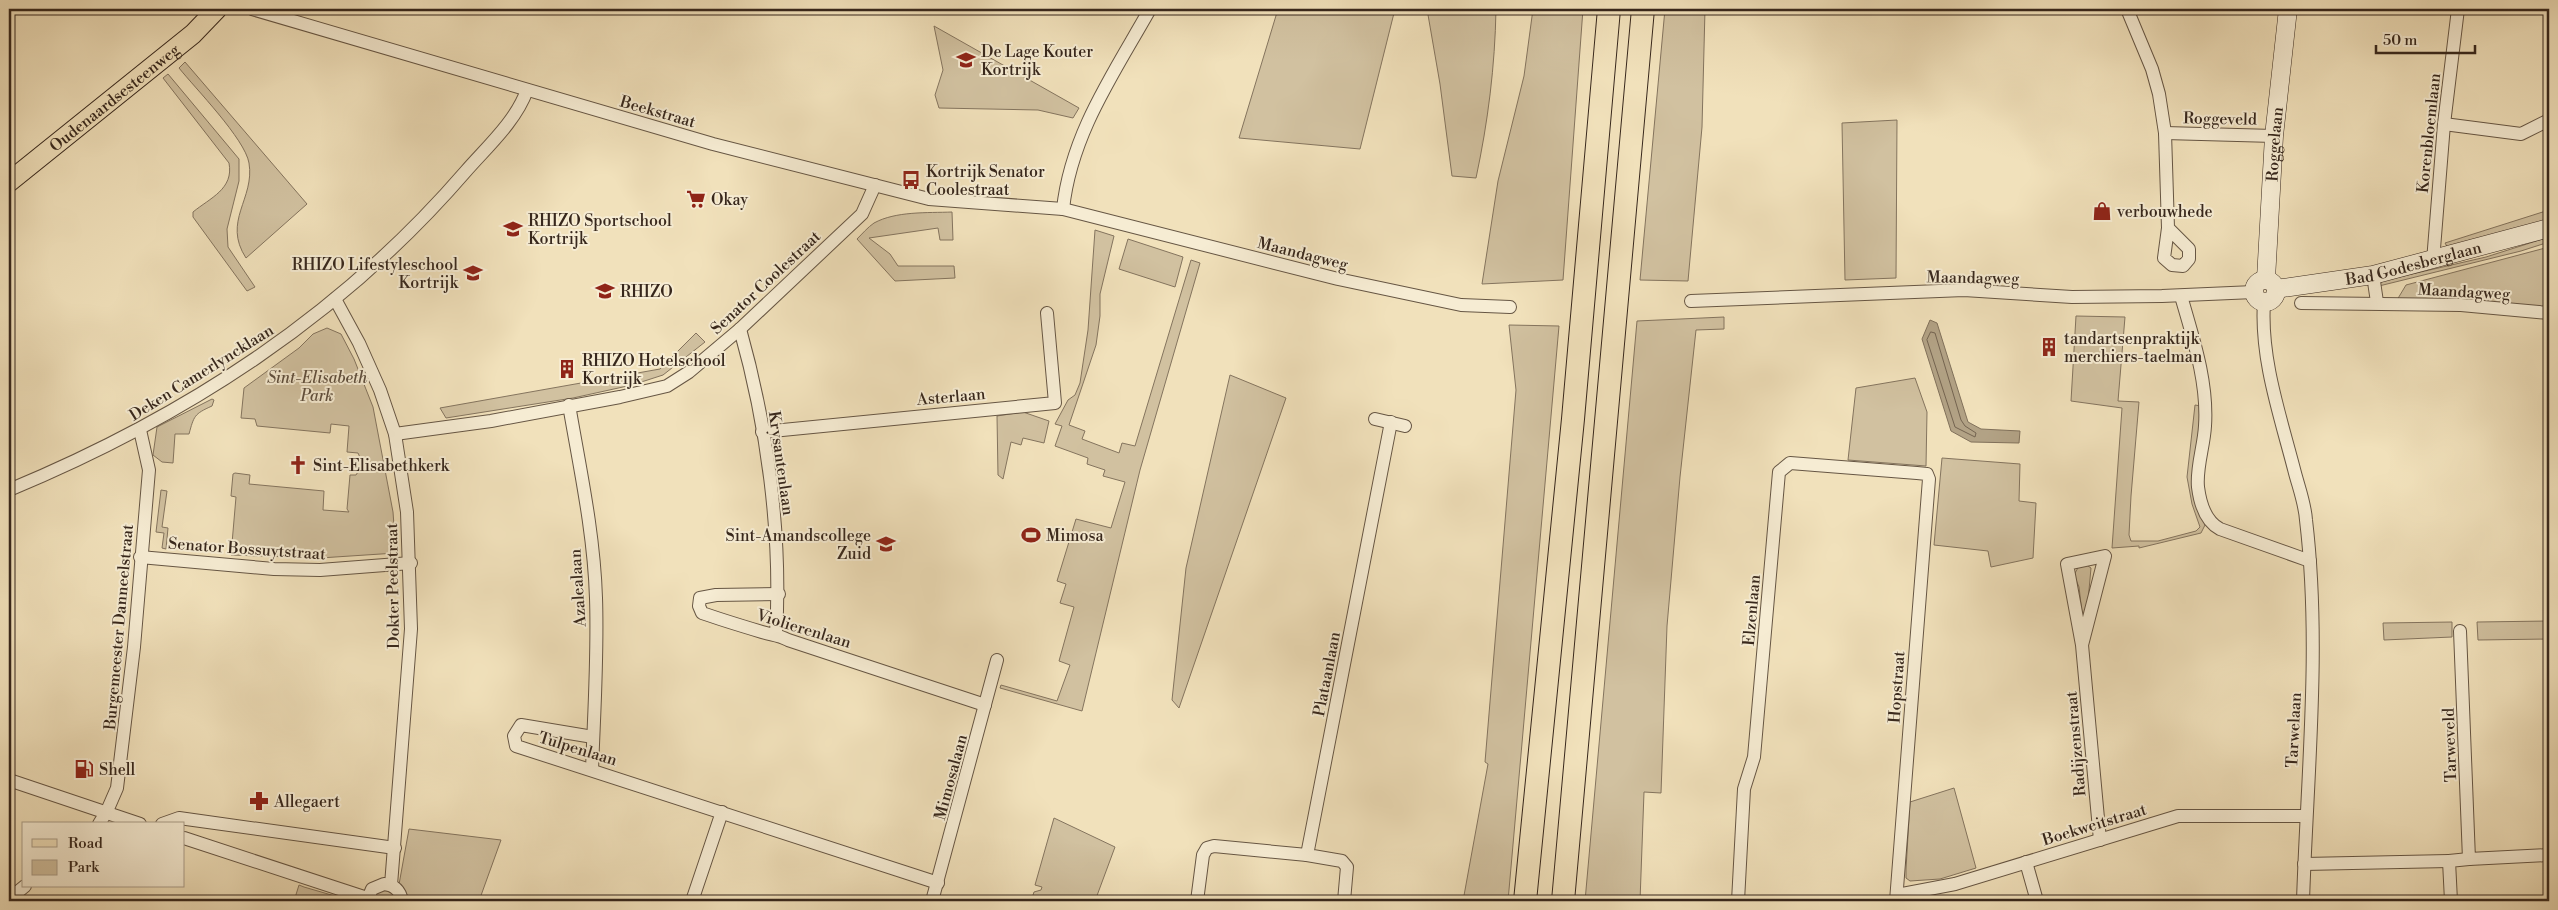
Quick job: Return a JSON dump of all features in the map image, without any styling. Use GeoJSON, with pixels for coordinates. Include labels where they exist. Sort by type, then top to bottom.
{"type":"FeatureCollection","features":[{"type":"Feature","properties":{"kind":"highway"},"geometry":{"type":"LineString","coordinates":[[1525,901],[1573,418],[1609,9]]}},
{"type":"Feature","properties":{"kind":"highway"},"geometry":{"type":"LineString","coordinates":[[1563,901],[1643,9]]}},
{"type":"Feature","properties":{"kind":"main road","name":"Oudenaardsesteenweg"},"geometry":{"type":"LineString","coordinates":[[9,182],[193,34],[217,9]]}},
{"type":"Feature","properties":{"kind":"street","name":"Beekstraat"},"geometry":{"type":"LineString","coordinates":[[252,9],[713,144],[928,199],[1063,209],[1091,216]]}},
{"type":"Feature","properties":{"kind":"street"},"geometry":{"type":"LineString","coordinates":[[1063,209],[1065,184],[1077,144],[1094,109],[1150,9]]}},
{"type":"Feature","properties":{"kind":"street","name":"Roggeveld"},"geometry":{"type":"LineString","coordinates":[[2127,9],[2152,69],[2159,94],[2165,133],[2168,228]]}},
{"type":"Feature","properties":{"kind":"street","name":"Roggelaan"},"geometry":{"type":"LineString","coordinates":[[2265,291],[2274,136],[2288,9]]}},
{"type":"Feature","properties":{"kind":"street","name":"Korenbloemlaan"},"geometry":{"type":"LineString","coordinates":[[2433,261],[2444,124],[2458,9]]}},
{"type":"Feature","properties":{"kind":"street","name":"Deken Camerlyncklaan"},"geometry":{"type":"LineString","coordinates":[[9,490],[75,462],[140,430],[258,359],[335,299],[424,217],[501,130],[522,101],[526,90]]}},
{"type":"Feature","properties":{"kind":"street"},"geometry":{"type":"LineString","coordinates":[[2444,124],[2521,134],[2549,120]]}},
{"type":"Feature","properties":{"kind":"street","name":"Roggeveld"},"geometry":{"type":"LineString","coordinates":[[2165,133],[2274,136]]}},
{"type":"Feature","properties":{"kind":"street","name":"Senator Coolestraat"},"geometry":{"type":"LineString","coordinates":[[395,434],[454,427],[620,397],[667,386],[689,372],[740,329],[862,214],[875,185]]}},
{"type":"Feature","properties":{"kind":"street","name":"Maandagweg"},"geometry":{"type":"LineString","coordinates":[[1091,216],[1367,285],[1461,305],[1510,307]]}},
{"type":"Feature","properties":{"kind":"street","name":"Bad Godesberglaan"},"geometry":{"type":"LineString","coordinates":[[2265,291],[2373,276],[2549,228]]}},
{"type":"Feature","properties":{"kind":"street"},"geometry":{"type":"LineString","coordinates":[[2373,276],[2377,302]]}},
{"type":"Feature","properties":{"kind":"street","name":"Maandagweg"},"geometry":{"type":"LineString","coordinates":[[1691,301],[1964,290],[2072,296],[2181,296],[2265,291]]}},
{"type":"Feature","properties":{"kind":"street","name":"Tarwelaan"},"geometry":{"type":"LineString","coordinates":[[2265,291],[2264,335],[2269,366],[2306,518],[2310,561],[2313,644],[2304,901]]}},
{"type":"Feature","properties":{"kind":"street"},"geometry":{"type":"LineString","coordinates":[[2181,296],[2196,346],[2203,383],[2205,426],[2198,486],[2205,514],[2211,523],[2220,529],[2310,561]]}},
{"type":"Feature","properties":{"kind":"street","name":"Dokter Peelstraat"},"geometry":{"type":"LineString","coordinates":[[335,299],[359,343],[380,390],[395,434],[407,512],[411,563],[411,629],[391,885]]}},
{"type":"Feature","properties":{"kind":"street","name":"Maandagweg"},"geometry":{"type":"LineString","coordinates":[[2301,303],[2377,302],[2461,305],[2549,314]]}},
{"type":"Feature","properties":{"kind":"street","name":"Asterlaan"},"geometry":{"type":"LineString","coordinates":[[762,432],[1055,403],[1047,314]]}},
{"type":"Feature","properties":{"kind":"street","name":"Krysantenlaan"},"geometry":{"type":"LineString","coordinates":[[740,329],[749,362],[772,498],[779,594],[776,633]]}},
{"type":"Feature","properties":{"kind":"street","name":"Azalealaan"},"geometry":{"type":"LineString","coordinates":[[569,406],[589,520],[596,597],[592,770]]}},
{"type":"Feature","properties":{"kind":"street"},"geometry":{"type":"LineString","coordinates":[[1375,419],[1405,426]]}},
{"type":"Feature","properties":{"kind":"street","name":"Plataanlaan"},"geometry":{"type":"LineString","coordinates":[[1307,855],[1391,422]]}},
{"type":"Feature","properties":{"kind":"street","name":"Burgemeester Danneelstraat"},"geometry":{"type":"LineString","coordinates":[[100,822],[117,788],[134,647],[140,556],[149,470],[140,430]]}},
{"type":"Feature","properties":{"kind":"street","name":"Elzenlaan"},"geometry":{"type":"LineString","coordinates":[[1738,901],[1744,789],[1754,757],[1779,472],[1790,462],[1927,474]]}},
{"type":"Feature","properties":{"kind":"street","name":"Hopstraat"},"geometry":{"type":"LineString","coordinates":[[1897,898],[1927,474]]}},
{"type":"Feature","properties":{"kind":"street","name":"Senator Bossuytstraat"},"geometry":{"type":"LineString","coordinates":[[140,556],[274,569],[320,570],[411,563]]}},
{"type":"Feature","properties":{"kind":"street","name":"Radijzenstraat"},"geometry":{"type":"LineString","coordinates":[[2082,645],[2105,556],[2067,564],[2082,645],[2100,840]]}},
{"type":"Feature","properties":{"kind":"street","name":"Violierenlaan"},"geometry":{"type":"LineString","coordinates":[[779,594],[716,595],[700,598],[699,606],[702,613],[765,633],[776,633],[788,640],[986,705]]}},
{"type":"Feature","properties":{"kind":"street","name":"Tarweveld"},"geometry":{"type":"LineString","coordinates":[[2460,631],[2469,859]]}},
{"type":"Feature","properties":{"kind":"street","name":"Mimosalaan"},"geometry":{"type":"LineString","coordinates":[[932,901],[997,660]]}},
{"type":"Feature","properties":{"kind":"street","name":"Tulpenlaan"},"geometry":{"type":"LineString","coordinates":[[593,737],[521,725],[514,736],[516,746],[938,883]]}},
{"type":"Feature","properties":{"kind":"street"},"geometry":{"type":"LineString","coordinates":[[9,780],[107,811],[135,822]]}},
{"type":"Feature","properties":{"kind":"street"},"geometry":{"type":"LineString","coordinates":[[692,901],[722,812]]}},
{"type":"Feature","properties":{"kind":"street","name":"Boekweitstraat"},"geometry":{"type":"LineString","coordinates":[[1897,898],[1955,884],[2178,816],[2306,816]]}},
{"type":"Feature","properties":{"kind":"street"},"geometry":{"type":"LineString","coordinates":[[168,822],[179,818],[395,848]]}},
{"type":"Feature","properties":{"kind":"street"},"geometry":{"type":"LineString","coordinates":[[185,838],[367,899],[376,885],[391,885],[398,890],[404,900]]}},
{"type":"Feature","properties":{"kind":"street"},"geometry":{"type":"LineString","coordinates":[[1197,901],[1203,855],[1207,848],[1214,846],[1307,855],[1342,861],[1347,867],[1344,901]]}},
{"type":"Feature","properties":{"kind":"street"},"geometry":{"type":"LineString","coordinates":[[2304,864],[2450,861],[2549,855]]}},
{"type":"Feature","properties":{"kind":"street"},"geometry":{"type":"LineString","coordinates":[[2450,861],[2451,901]]}},
{"type":"Feature","properties":{"kind":"street"},"geometry":{"type":"LineString","coordinates":[[2026,862],[2038,901]]}},
{"type":"Feature","properties":{"kind":"street"},"geometry":{"type":"LineString","coordinates":[[9,899],[23,888]]}},
{"type":"Feature","properties":{"kind":"green space"},"geometry":{"type":"Polygon","coordinates":[[[1278,9],[1395,9],[1360,149],[1239,138],[1278,9]]]}},
{"type":"Feature","properties":{"kind":"green space"},"geometry":{"type":"Polygon","coordinates":[[[1427,9],[1496,9],[1490,94],[1476,178],[1452,176],[1440,84],[1427,9]]]}},
{"type":"Feature","properties":{"kind":"green space"},"geometry":{"type":"Polygon","coordinates":[[[1533,9],[1583,9],[1563,280],[1482,284],[1498,181],[1524,76],[1533,9]]]}},
{"type":"Feature","properties":{"kind":"green space"},"geometry":{"type":"Polygon","coordinates":[[[1665,9],[1705,9],[1702,127],[1688,281],[1640,280],[1665,9]]]}},
{"type":"Feature","properties":{"kind":"green space"},"geometry":{"type":"Polygon","coordinates":[[[934,26],[1079,108],[1073,118],[1038,110],[939,108],[935,95],[943,70],[934,26]]]}},
{"type":"Feature","properties":{"kind":"green space"},"geometry":{"type":"Polygon","coordinates":[[[185,62],[307,204],[246,258],[239,245],[237,233],[238,221],[248,188],[250,176],[249,163],[239,141],[179,68],[185,62]]]}},
{"type":"Feature","properties":{"kind":"green space"},"geometry":{"type":"Polygon","coordinates":[[[168,74],[239,159],[239,181],[227,229],[228,247],[255,287],[247,291],[193,217],[193,212],[219,192],[228,180],[230,172],[229,163],[163,78],[168,74]]]}},
{"type":"Feature","properties":{"kind":"green space"},"geometry":{"type":"Polygon","coordinates":[[[1897,120],[1896,278],[1845,280],[1842,123],[1897,120]]]}},
{"type":"Feature","properties":{"kind":"green space"},"geometry":{"type":"Polygon","coordinates":[[[2549,210],[2549,219],[2456,249],[2449,250],[2445,243],[2549,210]]]}},
{"type":"Feature","properties":{"kind":"green space"},"geometry":{"type":"Polygon","coordinates":[[[952,212],[953,240],[940,240],[938,228],[869,238],[890,254],[898,266],[954,266],[955,278],[895,281],[857,239],[874,223],[892,216],[912,213],[952,212]]]}},
{"type":"Feature","properties":{"kind":"green space"},"geometry":{"type":"Polygon","coordinates":[[[1095,230],[1114,236],[1100,294],[1100,316],[1096,345],[1069,425],[1085,431],[1082,439],[1119,453],[1122,443],[1135,446],[1191,260],[1200,263],[1140,470],[1082,711],[1000,688],[1001,685],[1057,701],[1070,665],[1059,661],[1074,607],[1060,603],[1066,584],[1057,581],[1076,519],[1111,528],[1125,482],[1103,476],[1105,470],[1087,464],[1088,458],[1055,446],[1062,426],[1055,424],[1068,400],[1075,395],[1080,383],[1088,330],[1095,230]]]}},
{"type":"Feature","properties":{"kind":"green space"},"geometry":{"type":"Polygon","coordinates":[[[2549,237],[2549,242],[2521,251],[2379,286],[2382,281],[2486,257],[2549,237]]]}},
{"type":"Feature","properties":{"kind":"green space"},"geometry":{"type":"Polygon","coordinates":[[[1128,239],[1183,257],[1175,287],[1119,269],[1128,239]]]}},
{"type":"Feature","properties":{"kind":"green space"},"geometry":{"type":"Polygon","coordinates":[[[2549,247],[2549,309],[2397,300],[2406,285],[2549,247]]]}},
{"type":"Feature","properties":{"kind":"green space"},"geometry":{"type":"Polygon","coordinates":[[[2076,316],[2125,317],[2118,401],[2139,402],[2131,496],[2129,535],[2131,541],[2158,541],[2196,531],[2200,527],[2192,504],[2187,477],[2195,405],[2201,406],[2205,525],[2201,533],[2139,548],[2139,546],[2112,548],[2122,408],[2071,401],[2076,316]]]}},
{"type":"Feature","properties":{"kind":"green space"},"geometry":{"type":"Polygon","coordinates":[[[1724,317],[1724,329],[1696,330],[1680,477],[1667,626],[1661,793],[1644,792],[1640,901],[1585,901],[1637,321],[1724,317]]]}},
{"type":"Feature","properties":{"kind":"green space"},"geometry":{"type":"Polygon","coordinates":[[[1509,325],[1559,326],[1508,901],[1463,901],[1488,764],[1485,762],[1516,390],[1509,325]]]}},
{"type":"Feature","properties":{"kind":"green space","name":"Sint-Elisabeth Park"},"geometry":{"type":"Polygon","coordinates":[[[327,328],[341,334],[354,359],[373,407],[393,512],[396,553],[320,558],[231,555],[236,497],[231,496],[233,474],[235,473],[250,475],[249,484],[324,491],[323,510],[349,512],[347,509],[350,475],[356,475],[363,464],[358,453],[347,452],[349,426],[331,424],[330,433],[257,426],[255,419],[241,418],[244,388],[299,348],[313,334],[327,328]]]}},
{"type":"Feature","properties":{"kind":"green space"},"geometry":{"type":"Polygon","coordinates":[[[696,333],[705,342],[663,375],[632,385],[573,398],[446,418],[440,408],[660,369],[696,333]]]}},
{"type":"Feature","properties":{"kind":"green space"},"geometry":{"type":"Polygon","coordinates":[[[1230,375],[1286,398],[1179,708],[1172,700],[1186,568],[1230,375]]]}},
{"type":"Feature","properties":{"kind":"green space"},"geometry":{"type":"Polygon","coordinates":[[[1915,378],[1927,412],[1926,466],[1848,460],[1856,388],[1915,378]]]}},
{"type":"Feature","properties":{"kind":"green space"},"geometry":{"type":"Polygon","coordinates":[[[212,399],[214,400],[212,406],[196,416],[189,434],[175,434],[173,463],[162,462],[153,455],[157,427],[212,399]]]}},
{"type":"Feature","properties":{"kind":"green space"},"geometry":{"type":"Polygon","coordinates":[[[1023,412],[1049,421],[1044,443],[1023,438],[1021,445],[1011,442],[1003,479],[998,475],[997,416],[1023,412]]]}},
{"type":"Feature","properties":{"kind":"green space"},"geometry":{"type":"Polygon","coordinates":[[[1942,458],[2020,464],[2019,501],[2036,503],[2033,558],[1991,567],[1988,551],[1934,545],[1942,458]]]}},
{"type":"Feature","properties":{"kind":"green space"},"geometry":{"type":"Polygon","coordinates":[[[161,490],[167,491],[162,527],[168,528],[166,549],[162,548],[164,533],[156,532],[161,490]]]}},
{"type":"Feature","properties":{"kind":"green space"},"geometry":{"type":"Polygon","coordinates":[[[2080,564],[2085,564],[2091,568],[2087,612],[2084,615],[2082,613],[2079,587],[2074,575],[2080,564]]]}},
{"type":"Feature","properties":{"kind":"green space"},"geometry":{"type":"Polygon","coordinates":[[[2549,621],[2549,639],[2478,640],[2477,622],[2549,621]]]}},
{"type":"Feature","properties":{"kind":"green space"},"geometry":{"type":"Polygon","coordinates":[[[2452,622],[2452,637],[2384,640],[2383,623],[2452,622]]]}},
{"type":"Feature","properties":{"kind":"green space"},"geometry":{"type":"Polygon","coordinates":[[[1954,788],[1976,868],[1940,879],[1910,881],[1906,878],[1906,869],[1910,802],[1954,788]]]}},
{"type":"Feature","properties":{"kind":"green space"},"geometry":{"type":"Polygon","coordinates":[[[1054,818],[1115,847],[1095,901],[1031,901],[1034,892],[1041,890],[1042,887],[1035,885],[1054,818]]]}},
{"type":"Feature","properties":{"kind":"green space"},"geometry":{"type":"Polygon","coordinates":[[[409,829],[501,840],[479,901],[365,901],[376,885],[398,890],[409,829]]]}},
{"type":"Feature","properties":{"kind":"green space"},"geometry":{"type":"Polygon","coordinates":[[[299,885],[304,887],[352,901],[294,901],[299,885]]]}},
{"type":"Feature","properties":{"kind":"water"},"geometry":{"type":"Polygon","coordinates":[[[1930,320],[1937,323],[1968,422],[1981,429],[2020,431],[2019,443],[1971,442],[1951,431],[1922,339],[1930,320]]]}},
{"type":"Feature","properties":{"kind":"place","name":"De Lage Kouter Kortrijk"},"geometry":{"type":"Point","coordinates":[966,60]}},
{"type":"Feature","properties":{"kind":"place","name":"Kortrijk Senator Coolestraat"},"geometry":{"type":"Point","coordinates":[911,180]}},
{"type":"Feature","properties":{"kind":"place","name":"Okay"},"geometry":{"type":"Point","coordinates":[696,199]}},
{"type":"Feature","properties":{"kind":"place","name":"verbouwhede"},"geometry":{"type":"Point","coordinates":[2102,211]}},
{"type":"Feature","properties":{"kind":"place","name":"RHIZO Sportschool Kortrijk"},"geometry":{"type":"Point","coordinates":[513,229]}},
{"type":"Feature","properties":{"kind":"place","name":"RHIZO Lifestyleschool Kortrijk"},"geometry":{"type":"Point","coordinates":[473,273]}},
{"type":"Feature","properties":{"kind":"place","name":"RHIZO"},"geometry":{"type":"Point","coordinates":[605,291]}},
{"type":"Feature","properties":{"kind":"place","name":"tandartsenpraktijk merchiers-taelman"},"geometry":{"type":"Point","coordinates":[2049,347]}},
{"type":"Feature","properties":{"kind":"place","name":"RHIZO Hotelschool Kortrijk"},"geometry":{"type":"Point","coordinates":[567,369]}},
{"type":"Feature","properties":{"kind":"place","name":"Sint-Elisabethkerk"},"geometry":{"type":"Point","coordinates":[298,465]}},
{"type":"Feature","properties":{"kind":"place","name":"Mimosa"},"geometry":{"type":"Point","coordinates":[1031,535]}},
{"type":"Feature","properties":{"kind":"place","name":"Sint-Amandscollege Zuid"},"geometry":{"type":"Point","coordinates":[886,544]}},
{"type":"Feature","properties":{"kind":"place","name":"Shell"},"geometry":{"type":"Point","coordinates":[84,769]}},
{"type":"Feature","properties":{"kind":"place","name":"Allegaert"},"geometry":{"type":"Point","coordinates":[259,801]}}]}
